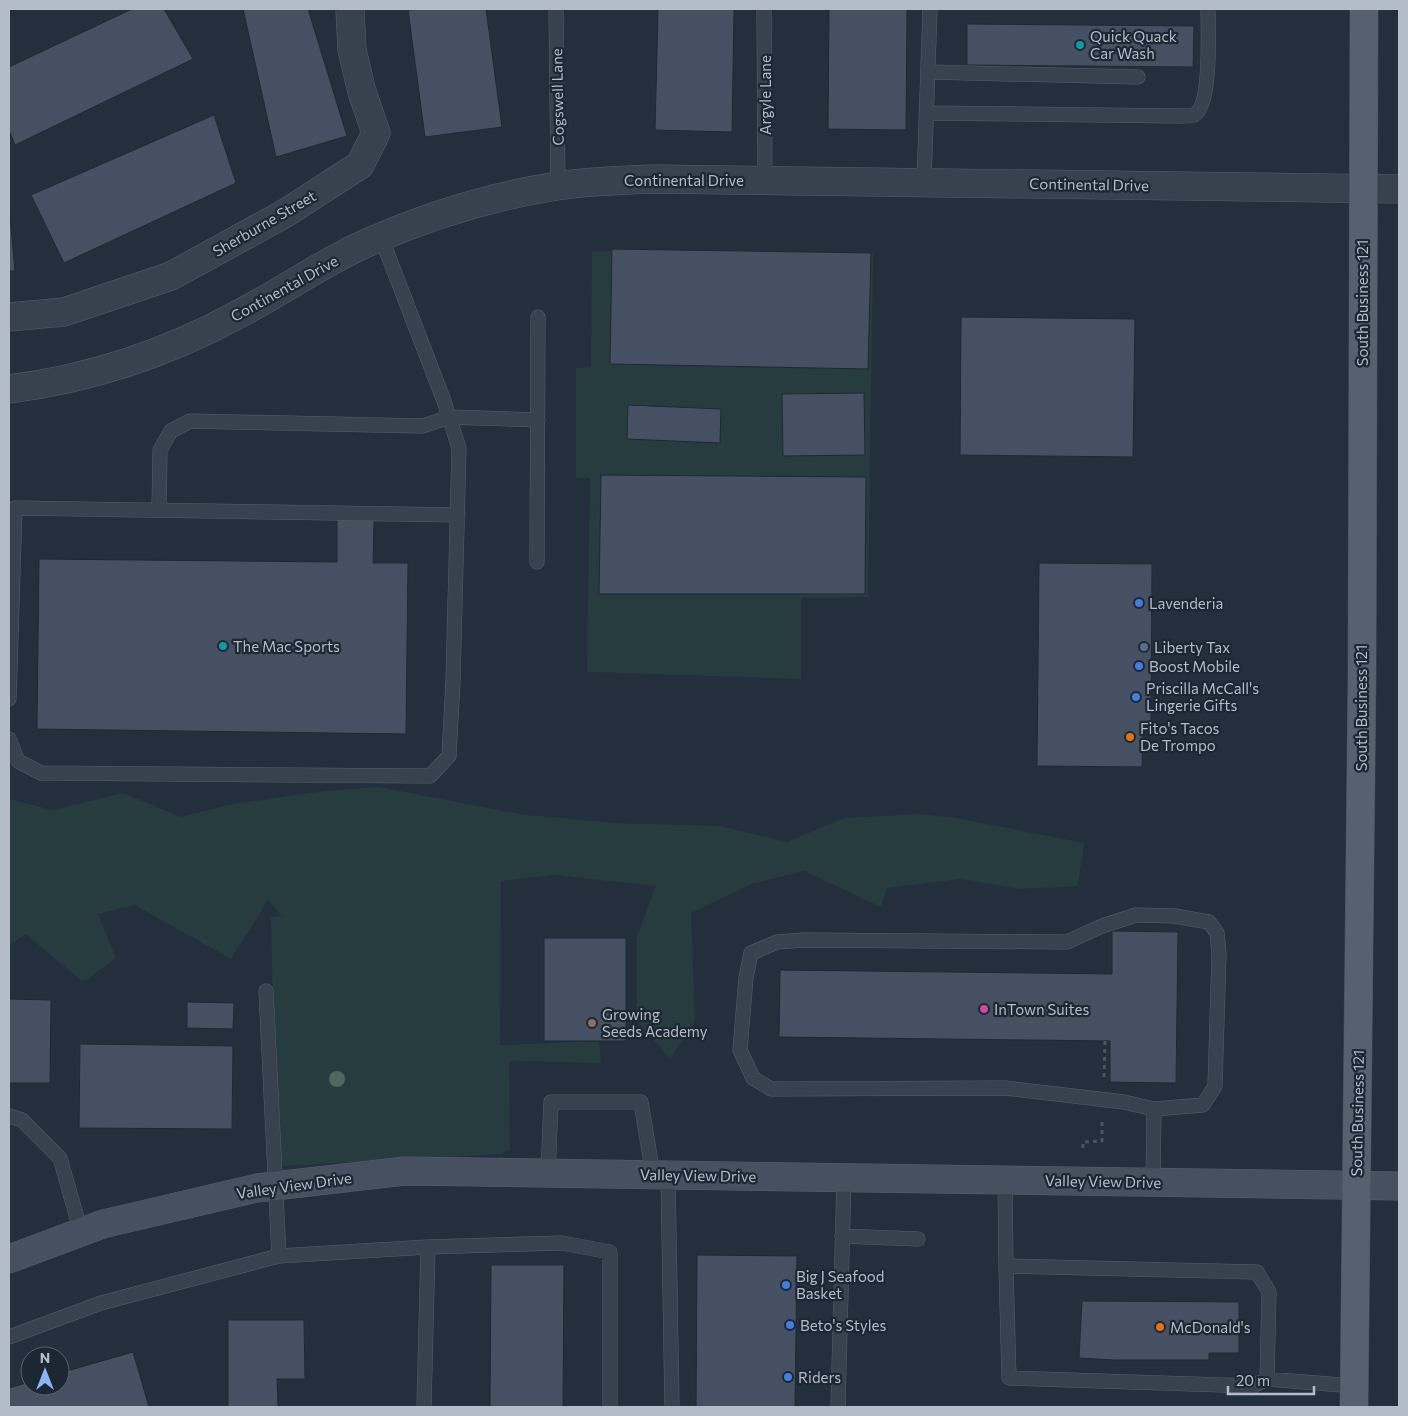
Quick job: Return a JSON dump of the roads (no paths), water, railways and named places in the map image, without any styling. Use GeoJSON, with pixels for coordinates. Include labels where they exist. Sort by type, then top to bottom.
{"type":"FeatureCollection","features":[{"type":"Feature","properties":{"kind":"main road","name":"South Business 121"},"geometry":{"type":"LineString","coordinates":[[1354,1396],[1362,674],[1364,9]]}},
{"type":"Feature","properties":{"kind":"street","name":"Sherburne Street"},"geometry":{"type":"LineString","coordinates":[[9,317],[64,312],[171,276],[284,214],[360,165],[376,133],[362,92],[352,50],[350,9]]}},
{"type":"Feature","properties":{"kind":"street","name":"Continental Drive"},"geometry":{"type":"LineString","coordinates":[[9,389],[91,372],[148,355],[215,327],[368,242],[460,209],[530,191],[558,186],[646,180],[765,180],[1399,189]]}},
{"type":"Feature","properties":{"kind":"street","name":"Valley View Drive"},"geometry":{"type":"LineString","coordinates":[[9,1259],[103,1224],[257,1188],[405,1171],[1399,1186]]}},
{"type":"Feature","properties":{"kind":"lane","name":"Cogswell Lane"},"geometry":{"type":"LineString","coordinates":[[556,9],[558,186]]}},
{"type":"Feature","properties":{"kind":"lane","name":"Argyle Lane"},"geometry":{"type":"LineString","coordinates":[[764,9],[765,180]]}},
{"type":"Feature","properties":{"kind":"lane"},"geometry":{"type":"LineString","coordinates":[[924,182],[930,9]]}},
{"type":"Feature","properties":{"kind":"lane"},"geometry":{"type":"LineString","coordinates":[[926,113],[1194,115],[1200,109],[1205,97],[1208,9]]}},
{"type":"Feature","properties":{"kind":"lane"},"geometry":{"type":"LineString","coordinates":[[928,72],[1138,77]]}},
{"type":"Feature","properties":{"kind":"lane"},"geometry":{"type":"LineString","coordinates":[[9,739],[18,761],[41,773],[430,776],[449,756],[454,682],[459,448],[381,237]]}},
{"type":"Feature","properties":{"kind":"lane"},"geometry":{"type":"LineString","coordinates":[[537,562],[538,317]]}},
{"type":"Feature","properties":{"kind":"lane"},"geometry":{"type":"LineString","coordinates":[[159,510],[160,450],[171,431],[190,421],[423,426],[449,417],[538,420]]}},
{"type":"Feature","properties":{"kind":"lane"},"geometry":{"type":"LineString","coordinates":[[9,699],[15,508],[458,515]]}},
{"type":"Feature","properties":{"kind":"lane"},"geometry":{"type":"LineString","coordinates":[[1136,915],[1175,916],[1209,922],[1217,934],[1219,954],[1215,1086],[1203,1105],[1154,1109],[1124,1102],[1005,1088],[771,1089],[753,1078],[740,1050],[746,978],[751,953],[777,942],[804,940],[1067,942],[1102,926],[1136,915]]}},
{"type":"Feature","properties":{"kind":"lane"},"geometry":{"type":"LineString","coordinates":[[266,991],[279,1256]]}},
{"type":"Feature","properties":{"kind":"lane"},"geometry":{"type":"LineString","coordinates":[[548,1173],[551,1102],[641,1102],[660,1175],[672,1407]]}},
{"type":"Feature","properties":{"kind":"lane"},"geometry":{"type":"LineString","coordinates":[[1153,1182],[1154,1109]]}},
{"type":"Feature","properties":{"kind":"lane"},"geometry":{"type":"LineString","coordinates":[[9,1116],[22,1120],[60,1158],[81,1232]]}},
{"type":"Feature","properties":{"kind":"lane"},"geometry":{"type":"LineString","coordinates":[[838,1407],[844,1177]]}},
{"type":"Feature","properties":{"kind":"lane"},"geometry":{"type":"LineString","coordinates":[[1005,1180],[1009,1378],[1253,1386],[1267,1379],[1354,1396]]}},
{"type":"Feature","properties":{"kind":"lane"},"geometry":{"type":"LineString","coordinates":[[842,1236],[918,1239]]}},
{"type":"Feature","properties":{"kind":"lane"},"geometry":{"type":"LineString","coordinates":[[9,1337],[100,1303],[279,1256],[428,1247],[562,1244],[610,1252],[610,1407]]}},
{"type":"Feature","properties":{"kind":"lane"},"geometry":{"type":"LineString","coordinates":[[424,1407],[428,1247]]}},
{"type":"Feature","properties":{"kind":"lane"},"geometry":{"type":"LineString","coordinates":[[1006,1266],[1258,1272],[1269,1292],[1267,1379]]}},
{"type":"Feature","properties":{"kind":"place","name":"Quick Quack Car Wash"},"geometry":{"type":"Point","coordinates":[1080,45]}},
{"type":"Feature","properties":{"kind":"place","name":"Lavenderia"},"geometry":{"type":"Point","coordinates":[1139,603]}},
{"type":"Feature","properties":{"kind":"place","name":"The Mac Sports"},"geometry":{"type":"Point","coordinates":[223,646]}},
{"type":"Feature","properties":{"kind":"place","name":"Liberty Tax"},"geometry":{"type":"Point","coordinates":[1144,647]}},
{"type":"Feature","properties":{"kind":"place","name":"Boost Mobile"},"geometry":{"type":"Point","coordinates":[1139,666]}},
{"type":"Feature","properties":{"kind":"place","name":"Priscilla McCall's Lingerie Gifts"},"geometry":{"type":"Point","coordinates":[1136,697]}},
{"type":"Feature","properties":{"kind":"place","name":"Fito's Tacos De Trompo"},"geometry":{"type":"Point","coordinates":[1130,737]}},
{"type":"Feature","properties":{"kind":"place","name":"InTown Suites"},"geometry":{"type":"Point","coordinates":[984,1009]}},
{"type":"Feature","properties":{"kind":"place","name":"Growing Seeds Academy"},"geometry":{"type":"Point","coordinates":[592,1023]}},
{"type":"Feature","properties":{"kind":"place","name":"Big J Seafood Basket"},"geometry":{"type":"Point","coordinates":[786,1285]}},
{"type":"Feature","properties":{"kind":"place","name":"Beto's Styles"},"geometry":{"type":"Point","coordinates":[790,1325]}},
{"type":"Feature","properties":{"kind":"place","name":"McDonald's"},"geometry":{"type":"Point","coordinates":[1160,1327]}},
{"type":"Feature","properties":{"kind":"place","name":"Riders"},"geometry":{"type":"Point","coordinates":[788,1377]}}]}
